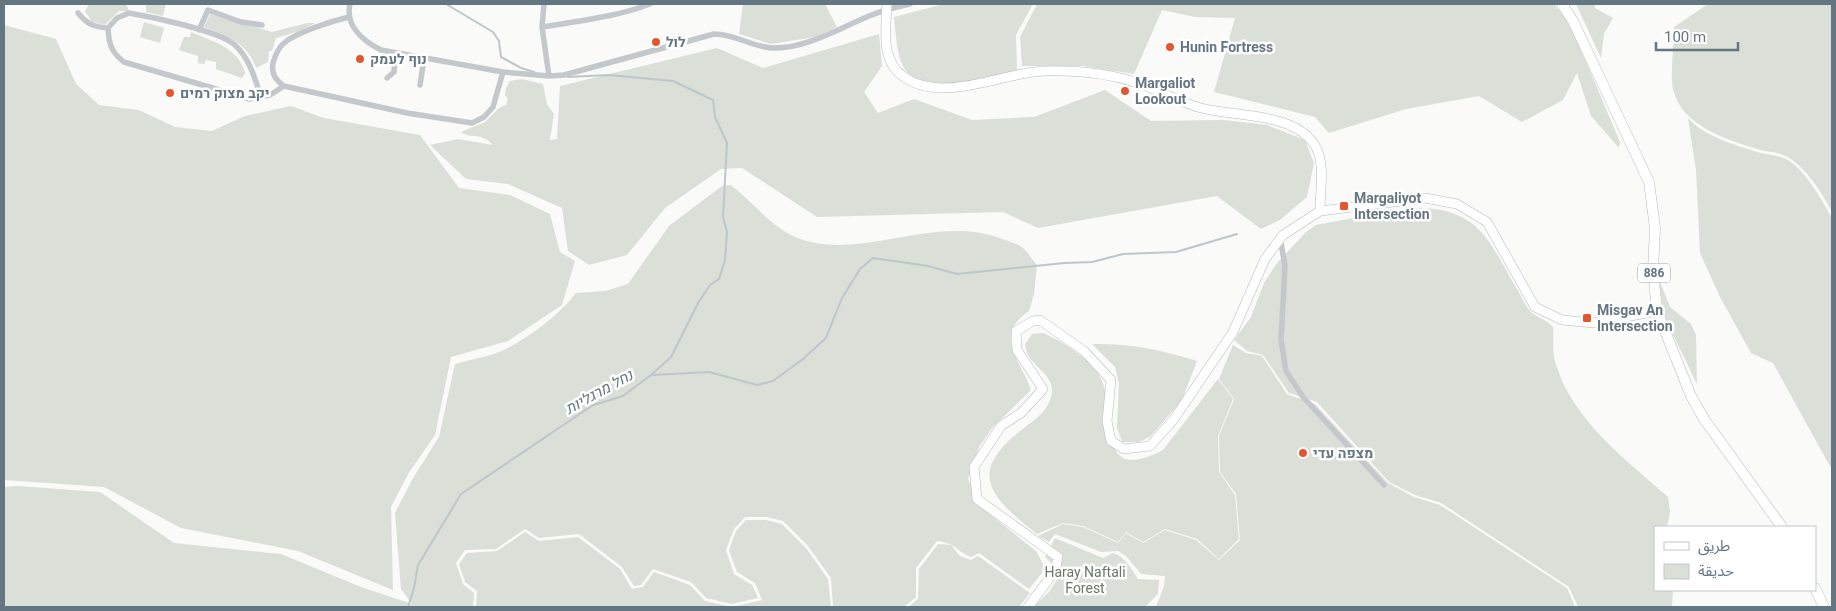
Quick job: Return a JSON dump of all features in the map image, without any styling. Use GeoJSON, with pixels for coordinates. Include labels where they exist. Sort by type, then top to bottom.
{"type":"FeatureCollection","features":[{"type":"Feature","properties":{"kind":"main road","name":"886"},"geometry":{"type":"LineString","coordinates":[[1562,4],[1573,21],[1649,182],[1655,228],[1654,271],[1657,311],[1691,396],[1704,419],[1781,526]]}},
{"type":"Feature","properties":{"kind":"main road"},"geometry":{"type":"LineString","coordinates":[[886,7],[885,34],[890,60],[899,74],[917,83],[945,89],[1020,73],[1075,71],[1101,74],[1138,83],[1202,108],[1272,120],[1293,126],[1304,133],[1314,144],[1320,155],[1320,210]]}},
{"type":"Feature","properties":{"kind":"main road"},"geometry":{"type":"LineString","coordinates":[[1028,607],[1055,570],[1058,557],[977,499],[974,467],[1001,426],[1021,413],[1043,390],[1017,350],[1016,331],[1033,320],[1040,320],[1084,351],[1111,380],[1107,421],[1111,441],[1124,449],[1150,446],[1174,419],[1232,332],[1264,259],[1280,237],[1320,210],[1425,198],[1456,204],[1487,222],[1535,307],[1562,320],[1593,323],[1657,311]]}},
{"type":"Feature","properties":{"kind":"main road"},"geometry":{"type":"LineString","coordinates":[[1816,590],[1824,607]]}},
{"type":"Feature","properties":{"kind":"street"},"geometry":{"type":"LineString","coordinates":[[350,4],[348,17],[356,31],[369,44],[395,54],[502,72],[549,76],[564,75],[714,34],[735,37],[762,46],[781,48],[815,39],[886,7],[910,4]]}},
{"type":"Feature","properties":{"kind":"street"},"geometry":{"type":"LineString","coordinates":[[544,4],[542,27],[549,76]]}},
{"type":"Feature","properties":{"kind":"street"},"geometry":{"type":"LineString","coordinates":[[542,27],[589,20],[635,10],[650,4]]}},
{"type":"Feature","properties":{"kind":"street"},"geometry":{"type":"LineString","coordinates":[[200,30],[208,10],[241,22],[262,25]]}},
{"type":"Feature","properties":{"kind":"street"},"geometry":{"type":"LineString","coordinates":[[78,13],[95,28],[108,28],[118,18],[129,13],[220,36],[235,44],[247,59],[261,96]]}},
{"type":"Feature","properties":{"kind":"street"},"geometry":{"type":"LineString","coordinates":[[348,17],[325,23],[285,41],[280,47],[273,66],[278,82],[284,86],[370,106],[472,123],[484,117],[493,107],[502,72]]}},
{"type":"Feature","properties":{"kind":"street"},"geometry":{"type":"LineString","coordinates":[[108,28],[109,44],[114,55],[124,62],[250,99],[270,95],[284,86]]}},
{"type":"Feature","properties":{"kind":"street"},"geometry":{"type":"LineString","coordinates":[[387,78],[392,76],[394,72],[395,54]]}},
{"type":"Feature","properties":{"kind":"street"},"geometry":{"type":"LineString","coordinates":[[420,85],[424,59]]}},
{"type":"Feature","properties":{"kind":"street"},"geometry":{"type":"LineString","coordinates":[[1280,237],[1285,266],[1281,340],[1286,371],[1303,397],[1384,486]]}},
{"type":"Feature","properties":{"kind":"green space"},"geometry":{"type":"Polygon","coordinates":[[[89,4],[126,4],[129,11],[119,11],[105,25],[92,22],[85,11],[89,4]]]}},
{"type":"Feature","properties":{"kind":"green space"},"geometry":{"type":"Polygon","coordinates":[[[146,4],[166,4],[163,16],[146,12],[146,4]]]}},
{"type":"Feature","properties":{"kind":"green space"},"geometry":{"type":"Polygon","coordinates":[[[743,4],[825,4],[837,27],[815,37],[771,44],[739,34],[743,4]]]}},
{"type":"Feature","properties":{"kind":"green space"},"geometry":{"type":"Polygon","coordinates":[[[944,4],[1033,4],[1016,35],[1017,70],[956,84],[924,82],[911,77],[903,66],[899,55],[894,17],[944,4]]]}},
{"type":"Feature","properties":{"kind":"green space"},"geometry":{"type":"Polygon","coordinates":[[[1037,4],[1554,4],[1570,24],[1620,142],[1619,148],[1591,116],[1577,73],[1563,100],[1522,122],[1479,96],[1406,109],[1329,133],[1315,117],[1214,92],[1235,18],[1195,17],[1162,10],[1134,74],[1083,66],[1022,66],[1020,37],[1037,4]]]}},
{"type":"Feature","properties":{"kind":"green space"},"geometry":{"type":"Polygon","coordinates":[[[1576,4],[1595,4],[1595,8],[1613,18],[1604,34],[1601,58],[1576,4]]]}},
{"type":"Feature","properties":{"kind":"green space"},"geometry":{"type":"Polygon","coordinates":[[[1708,4],[1832,4],[1832,212],[1813,181],[1793,161],[1783,155],[1747,146],[1708,130],[1686,113],[1678,102],[1672,83],[1674,27],[1708,4]]]}},
{"type":"Feature","properties":{"kind":"green space"},"geometry":{"type":"Polygon","coordinates":[[[210,14],[272,32],[307,23],[315,23],[300,31],[276,38],[272,51],[269,51],[268,62],[256,68],[248,52],[242,46],[228,37],[204,27],[210,14]]]}},
{"type":"Feature","properties":{"kind":"green space"},"geometry":{"type":"Polygon","coordinates":[[[144,22],[164,28],[160,43],[140,37],[144,22]]]}},
{"type":"Feature","properties":{"kind":"green space"},"geometry":{"type":"Polygon","coordinates":[[[4,25],[56,39],[76,84],[99,105],[139,110],[175,127],[212,131],[245,116],[291,106],[324,118],[420,135],[459,188],[510,195],[550,214],[560,252],[575,261],[562,305],[508,341],[451,357],[435,435],[408,474],[391,507],[393,590],[298,551],[181,528],[104,487],[4,480],[4,25]]]}},
{"type":"Feature","properties":{"kind":"green space"},"geometry":{"type":"Polygon","coordinates":[[[191,32],[216,42],[231,51],[242,64],[245,73],[242,78],[216,69],[216,62],[206,60],[204,64],[198,63],[198,56],[179,50],[184,37],[190,37],[191,32]]]}},
{"type":"Feature","properties":{"kind":"green space"},"geometry":{"type":"Polygon","coordinates":[[[879,34],[882,66],[864,92],[878,113],[914,99],[972,120],[1034,117],[1105,90],[1151,121],[1224,120],[1267,125],[1305,140],[1314,163],[1307,197],[1280,220],[1261,229],[1217,196],[1038,228],[1003,212],[817,217],[742,168],[721,169],[665,208],[627,255],[589,265],[568,251],[562,208],[508,184],[466,179],[430,145],[458,139],[493,145],[484,138],[461,132],[485,122],[499,108],[506,105],[508,99],[505,95],[506,88],[510,81],[522,79],[543,84],[547,104],[554,114],[550,140],[557,139],[560,86],[717,48],[763,68],[879,34]]]}},
{"type":"Feature","properties":{"kind":"green space"},"geometry":{"type":"Polygon","coordinates":[[[1688,118],[1712,136],[1761,153],[1781,157],[1791,162],[1811,184],[1832,218],[1832,470],[1773,363],[1751,353],[1720,297],[1700,253],[1696,170],[1688,118]]]}},
{"type":"Feature","properties":{"kind":"green space"},"geometry":{"type":"Polygon","coordinates":[[[731,185],[769,220],[786,232],[795,237],[820,244],[846,245],[925,233],[952,231],[978,233],[1020,246],[1037,265],[1034,294],[1029,311],[1018,320],[1012,330],[1011,339],[1012,349],[1031,390],[993,427],[979,447],[968,479],[983,509],[1036,551],[1043,564],[1042,573],[1029,589],[979,553],[971,557],[949,544],[937,541],[916,568],[916,597],[904,607],[833,607],[831,578],[808,546],[783,521],[767,517],[745,517],[734,529],[726,550],[734,574],[752,585],[758,598],[732,604],[706,598],[691,582],[653,569],[641,585],[634,586],[622,567],[579,534],[539,538],[525,529],[496,549],[465,550],[456,563],[463,584],[474,593],[473,607],[4,607],[4,487],[17,486],[100,492],[174,543],[281,554],[361,587],[412,604],[401,589],[395,513],[413,478],[439,437],[455,364],[492,354],[514,345],[552,318],[576,293],[605,291],[628,284],[669,226],[722,186],[731,185]]]}},
{"type":"Feature","properties":{"kind":"green space"},"geometry":{"type":"Polygon","coordinates":[[[1422,208],[1441,210],[1470,222],[1490,243],[1529,309],[1553,327],[1555,362],[1563,383],[1574,402],[1602,437],[1668,497],[1670,512],[1667,526],[1654,526],[1654,591],[1673,591],[1672,607],[1578,607],[1569,587],[1441,503],[1415,495],[1389,482],[1317,402],[1289,393],[1263,355],[1247,351],[1234,340],[1251,317],[1264,283],[1277,263],[1306,232],[1316,225],[1384,212],[1422,208]]]}},
{"type":"Feature","properties":{"kind":"green space"},"geometry":{"type":"Polygon","coordinates":[[[1659,279],[1670,307],[1691,324],[1696,335],[1697,384],[1664,316],[1659,279]]]}},
{"type":"Feature","properties":{"kind":"green space"},"geometry":{"type":"Polygon","coordinates":[[[1043,333],[1075,351],[1089,363],[1100,377],[1105,391],[1112,440],[1117,452],[1126,459],[1141,459],[1163,450],[1218,379],[1233,399],[1218,436],[1219,472],[1235,495],[1239,539],[1219,559],[1197,539],[1165,529],[1143,542],[1126,532],[1118,542],[1083,526],[1063,523],[1037,534],[1007,508],[997,496],[991,484],[990,472],[995,458],[1006,444],[1041,414],[1048,404],[1052,393],[1050,382],[1031,360],[1025,344],[1032,334],[1043,333]]]}},
{"type":"Feature","properties":{"kind":"green space"},"geometry":{"type":"Polygon","coordinates":[[[1092,344],[1145,348],[1197,361],[1182,400],[1151,436],[1139,442],[1122,442],[1117,427],[1119,383],[1115,367],[1092,344]]]}},
{"type":"Feature","properties":{"kind":"green space"},"geometry":{"type":"Polygon","coordinates":[[[1233,345],[1246,353],[1262,356],[1287,394],[1315,404],[1388,483],[1414,497],[1440,505],[1567,588],[1575,607],[1156,607],[1164,586],[1165,576],[1141,574],[1126,556],[1118,551],[1101,552],[1055,534],[1049,542],[1038,536],[1063,524],[1083,527],[1118,543],[1126,533],[1143,543],[1165,530],[1196,540],[1219,560],[1240,540],[1236,494],[1220,472],[1219,436],[1234,399],[1219,379],[1233,345]]]}},
{"type":"Feature","properties":{"kind":"green space"},"geometry":{"type":"Polygon","coordinates":[[[746,520],[766,520],[782,524],[806,548],[828,579],[831,607],[732,607],[762,600],[755,583],[737,572],[729,550],[736,531],[746,520]]]}},
{"type":"Feature","properties":{"kind":"green space"},"geometry":{"type":"Polygon","coordinates":[[[525,532],[539,541],[578,537],[620,569],[632,589],[643,587],[654,572],[690,585],[705,601],[732,607],[476,607],[477,591],[465,582],[459,564],[467,553],[497,551],[525,532]]]}},
{"type":"Feature","properties":{"kind":"green space","name":"Haray Naftali Forest"},"geometry":{"type":"Polygon","coordinates":[[[1055,538],[1103,558],[1113,553],[1121,557],[1138,579],[1159,580],[1158,594],[1145,607],[1033,607],[1049,592],[1058,578],[1051,563],[1045,557],[1055,538]]]}},
{"type":"Feature","properties":{"kind":"green space"},"geometry":{"type":"Polygon","coordinates":[[[938,544],[951,545],[960,556],[971,560],[978,556],[1030,593],[1019,607],[908,607],[918,599],[919,569],[938,544]]]}},
{"type":"Feature","properties":{"kind":"waterway"},"geometry":{"type":"LineString","coordinates":[[446,4],[493,32],[499,41],[501,57],[521,68],[534,72]]}},
{"type":"Feature","properties":{"kind":"waterway","name":"נחל מרגליות"},"geometry":{"type":"LineString","coordinates":[[408,607],[418,565],[461,494],[593,405],[623,396],[651,375],[671,357],[698,303],[710,285],[719,279],[725,260],[727,232],[723,217],[727,143],[715,117],[713,100],[673,81],[609,75],[568,77]]}},
{"type":"Feature","properties":{"kind":"waterway"},"geometry":{"type":"LineString","coordinates":[[653,375],[709,372],[757,385],[773,381],[803,359],[826,338],[842,298],[860,269],[873,258],[928,266],[957,274],[1092,262],[1123,254],[1176,252],[1237,234]]}},
{"type":"Feature","properties":{"kind":"place","name":"לול"},"geometry":{"type":"Point","coordinates":[656,42]}},
{"type":"Feature","properties":{"kind":"place","name":"Hunin Fortress"},"geometry":{"type":"Point","coordinates":[1170,47]}},
{"type":"Feature","properties":{"kind":"place","name":"נוף לעמק"},"geometry":{"type":"Point","coordinates":[360,59]}},
{"type":"Feature","properties":{"kind":"place","name":"Margaliot Lookout"},"geometry":{"type":"Point","coordinates":[1125,91]}},
{"type":"Feature","properties":{"kind":"place","name":"יקב מצוק רמים"},"geometry":{"type":"Point","coordinates":[170,93]}},
{"type":"Feature","properties":{"kind":"place","name":"Margaliyot Intersection"},"geometry":{"type":"Point","coordinates":[1344,206]}},
{"type":"Feature","properties":{"kind":"place","name":"Misgav An Intersection"},"geometry":{"type":"Point","coordinates":[1587,318]}},
{"type":"Feature","properties":{"kind":"place","name":"מצפה עדי"},"geometry":{"type":"Point","coordinates":[1303,453]}}]}
